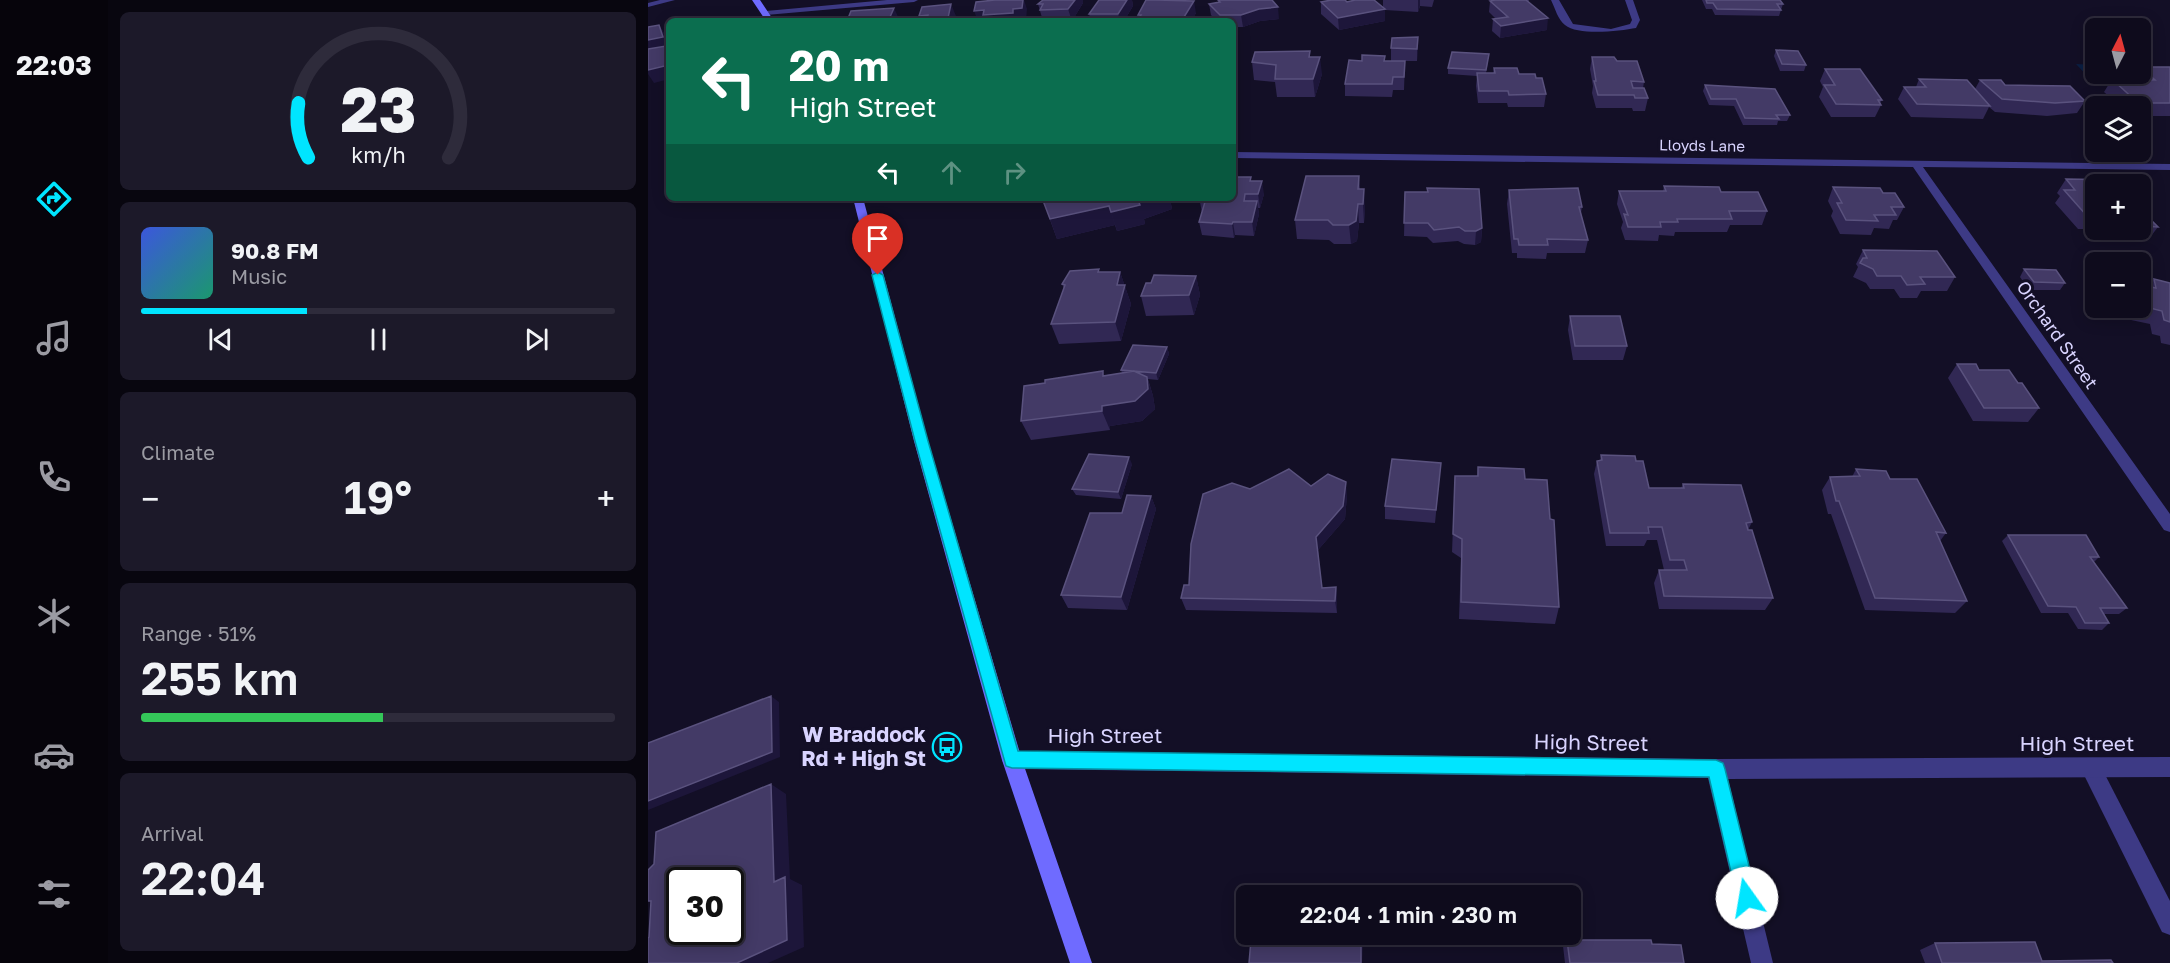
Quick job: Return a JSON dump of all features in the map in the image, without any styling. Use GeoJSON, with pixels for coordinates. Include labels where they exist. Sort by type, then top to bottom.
{"type":"FeatureCollection","features":[{"type":"Feature","properties":{"kind":"main road"},"geometry":{"type":"LineString","coordinates":[[756,0],[768,17]]}},
{"type":"Feature","properties":{"kind":"main road"},"geometry":{"type":"LineString","coordinates":[[859,201],[921,441],[1012,760],[1082,963]]}},
{"type":"Feature","properties":{"kind":"street"},"geometry":{"type":"LineString","coordinates":[[648,5],[670,0]]}},
{"type":"Feature","properties":{"kind":"street"},"geometry":{"type":"LineString","coordinates":[[768,17],[914,0]]}},
{"type":"Feature","properties":{"kind":"street"},"geometry":{"type":"LineString","coordinates":[[1555,0],[1566,22],[1571,26],[1603,31],[1624,30],[1633,26],[1636,20],[1629,0]]}},
{"type":"Feature","properties":{"kind":"street","name":"Lloyds Lane"},"geometry":{"type":"LineString","coordinates":[[1236,155],[2170,167]]}},
{"type":"Feature","properties":{"kind":"street","name":"Orchard Street"},"geometry":{"type":"LineString","coordinates":[[1916,164],[2164,508],[2170,526]]}},
{"type":"Feature","properties":{"kind":"street","name":"High Street"},"geometry":{"type":"LineString","coordinates":[[1012,760],[1716,769],[2170,767]]}},
{"type":"Feature","properties":{"kind":"street"},"geometry":{"type":"LineString","coordinates":[[2091,768],[2170,924]]}},
{"type":"Feature","properties":{"kind":"street"},"geometry":{"type":"LineString","coordinates":[[1716,769],[1762,963]]}},
{"type":"Feature","properties":{"kind":"water"},"geometry":{"type":"Polygon","coordinates":[[[2076,64],[2085,64],[2085,73],[2076,64]]]}},
{"type":"Feature","properties":{"kind":"building"},"geometry":{"type":"Polygon","coordinates":[[[1023,0],[1022,8],[1013,9],[1013,13],[983,15],[984,10],[974,11],[976,2],[1023,0]]]}},
{"type":"Feature","properties":{"kind":"building"},"geometry":{"type":"Polygon","coordinates":[[[1043,0],[1075,0],[1068,9],[1040,10],[1043,4],[1038,4],[1043,0]]]}},
{"type":"Feature","properties":{"kind":"building"},"geometry":{"type":"Polygon","coordinates":[[[1099,0],[1127,0],[1118,14],[1089,14],[1099,0]]]}},
{"type":"Feature","properties":{"kind":"building"},"geometry":{"type":"Polygon","coordinates":[[[1146,0],[1194,1],[1184,17],[1186,18],[1139,18],[1141,15],[1138,15],[1146,0]]]}},
{"type":"Feature","properties":{"kind":"building"},"geometry":{"type":"Polygon","coordinates":[[[1218,0],[1272,0],[1278,7],[1259,9],[1241,15],[1220,15],[1209,4],[1220,2],[1218,0]]]}},
{"type":"Feature","properties":{"kind":"building"},"geometry":{"type":"Polygon","coordinates":[[[1331,0],[1347,2],[1374,0],[1385,9],[1338,18],[1321,2],[1331,0]]]}},
{"type":"Feature","properties":{"kind":"building"},"geometry":{"type":"Polygon","coordinates":[[[1526,0],[1548,18],[1501,26],[1493,19],[1508,17],[1490,1],[1526,0]]]}},
{"type":"Feature","properties":{"kind":"building"},"geometry":{"type":"Polygon","coordinates":[[[1706,0],[1780,0],[1783,4],[1777,4],[1781,10],[1717,9],[1713,3],[1707,3],[1706,0]]]}},
{"type":"Feature","properties":{"kind":"building"},"geometry":{"type":"Polygon","coordinates":[[[951,4],[948,18],[919,16],[922,7],[951,4]]]}},
{"type":"Feature","properties":{"kind":"building"},"geometry":{"type":"Polygon","coordinates":[[[894,8],[890,17],[879,18],[848,18],[851,11],[894,8]]]}},
{"type":"Feature","properties":{"kind":"building"},"geometry":{"type":"Polygon","coordinates":[[[659,25],[663,37],[648,40],[648,27],[659,25]]]}},
{"type":"Feature","properties":{"kind":"building"},"geometry":{"type":"Polygon","coordinates":[[[1418,37],[1417,49],[1391,48],[1392,38],[1418,37]]]}},
{"type":"Feature","properties":{"kind":"building"},"geometry":{"type":"Polygon","coordinates":[[[666,46],[666,66],[648,70],[648,49],[666,46]]]}},
{"type":"Feature","properties":{"kind":"building"},"geometry":{"type":"Polygon","coordinates":[[[1776,50],[1798,51],[1806,65],[1782,64],[1776,50]]]}},
{"type":"Feature","properties":{"kind":"building"},"geometry":{"type":"Polygon","coordinates":[[[1310,51],[1309,57],[1320,57],[1313,79],[1275,79],[1276,65],[1252,62],[1255,52],[1310,51]]]}},
{"type":"Feature","properties":{"kind":"building"},"geometry":{"type":"Polygon","coordinates":[[[1452,52],[1489,54],[1486,70],[1448,68],[1452,52]]]}},
{"type":"Feature","properties":{"kind":"building"},"geometry":{"type":"Polygon","coordinates":[[[1362,55],[1385,56],[1384,61],[1405,61],[1404,77],[1393,77],[1392,84],[1345,84],[1349,60],[1362,61],[1362,55]]]}},
{"type":"Feature","properties":{"kind":"building"},"geometry":{"type":"Polygon","coordinates":[[[1592,57],[1614,57],[1617,61],[1637,61],[1644,82],[1631,81],[1633,88],[1644,88],[1648,98],[1635,98],[1634,95],[1598,95],[1592,57]]]}},
{"type":"Feature","properties":{"kind":"building"},"geometry":{"type":"Polygon","coordinates":[[[2151,67],[2170,67],[2170,103],[2151,103],[2151,96],[2130,96],[2117,84],[2151,84],[2151,80],[2155,80],[2151,77],[2151,67]]]}},
{"type":"Feature","properties":{"kind":"building"},"geometry":{"type":"Polygon","coordinates":[[[1494,68],[1517,68],[1519,74],[1535,74],[1536,78],[1542,78],[1546,94],[1509,95],[1508,91],[1479,91],[1477,73],[1495,73],[1494,68]]]}},
{"type":"Feature","properties":{"kind":"building"},"geometry":{"type":"Polygon","coordinates":[[[1825,69],[1860,69],[1882,100],[1878,100],[1881,105],[1836,104],[1824,85],[1835,85],[1825,69]]]}},
{"type":"Feature","properties":{"kind":"building"},"geometry":{"type":"Polygon","coordinates":[[[1919,79],[1967,80],[1990,106],[1917,104],[1904,87],[1926,87],[1919,79]]]}},
{"type":"Feature","properties":{"kind":"building"},"geometry":{"type":"Polygon","coordinates":[[[1980,80],[2001,80],[2005,85],[2070,86],[2085,101],[2055,103],[2002,99],[1980,80]]]}},
{"type":"Feature","properties":{"kind":"building"},"geometry":{"type":"Polygon","coordinates":[[[1705,85],[1775,89],[1790,115],[1776,115],[1779,119],[1745,118],[1736,99],[1711,99],[1705,85]]]}},
{"type":"Feature","properties":{"kind":"building"},"geometry":{"type":"Polygon","coordinates":[[[1306,176],[1359,176],[1358,189],[1364,189],[1363,204],[1358,204],[1356,221],[1349,225],[1333,225],[1328,220],[1295,220],[1306,176]]]}},
{"type":"Feature","properties":{"kind":"building"},"geometry":{"type":"Polygon","coordinates":[[[1236,177],[1251,177],[1250,181],[1262,181],[1258,194],[1245,194],[1244,201],[1257,201],[1252,222],[1233,222],[1232,224],[1199,222],[1205,202],[1200,202],[1236,201],[1236,177]]]}},
{"type":"Feature","properties":{"kind":"building"},"geometry":{"type":"Polygon","coordinates":[[[2066,179],[2085,179],[2085,214],[2064,190],[2075,190],[2066,179]]]}},
{"type":"Feature","properties":{"kind":"building"},"geometry":{"type":"Polygon","coordinates":[[[1664,186],[1719,187],[1721,192],[1758,192],[1767,211],[1729,211],[1732,219],[1677,219],[1678,222],[1660,222],[1661,227],[1628,227],[1624,214],[1628,215],[1619,191],[1666,191],[1664,186]]]}},
{"type":"Feature","properties":{"kind":"building"},"geometry":{"type":"Polygon","coordinates":[[[1833,187],[1880,188],[1883,193],[1895,193],[1904,207],[1891,207],[1896,215],[1874,215],[1878,221],[1846,220],[1837,203],[1842,203],[1833,187]]]}},
{"type":"Feature","properties":{"kind":"building"},"geometry":{"type":"Polygon","coordinates":[[[1427,188],[1479,189],[1482,228],[1476,231],[1465,231],[1459,227],[1434,230],[1428,223],[1404,223],[1405,192],[1428,192],[1427,188]]]}},
{"type":"Feature","properties":{"kind":"building"},"geometry":{"type":"Polygon","coordinates":[[[1578,188],[1582,207],[1579,207],[1588,240],[1547,239],[1548,245],[1519,245],[1518,239],[1514,239],[1509,190],[1578,188]]]}},
{"type":"Feature","properties":{"kind":"building"},"geometry":{"type":"Polygon","coordinates":[[[1043,201],[1138,201],[1140,205],[1111,212],[1109,206],[1050,219],[1043,201]]]}},
{"type":"Feature","properties":{"kind":"building"},"geometry":{"type":"Polygon","coordinates":[[[2151,220],[2158,227],[2151,227],[2151,220]]]}},
{"type":"Feature","properties":{"kind":"building"},"geometry":{"type":"Polygon","coordinates":[[[1863,250],[1937,251],[1955,277],[1920,277],[1925,284],[1907,285],[1901,276],[1877,276],[1873,269],[1860,263],[1863,258],[1867,258],[1863,250]]]}},
{"type":"Feature","properties":{"kind":"building"},"geometry":{"type":"Polygon","coordinates":[[[1099,269],[1098,272],[1120,272],[1117,285],[1125,285],[1115,322],[1051,324],[1065,285],[1062,284],[1070,271],[1099,269]]]}},
{"type":"Feature","properties":{"kind":"building"},"geometry":{"type":"Polygon","coordinates":[[[2024,269],[2056,270],[2065,283],[2034,282],[2024,269]]]}},
{"type":"Feature","properties":{"kind":"building"},"geometry":{"type":"Polygon","coordinates":[[[1154,275],[1196,276],[1189,295],[1141,296],[1146,283],[1151,283],[1154,275]]]}},
{"type":"Feature","properties":{"kind":"building"},"geometry":{"type":"Polygon","coordinates":[[[2154,279],[2170,283],[2170,322],[2164,320],[2162,311],[2151,308],[2151,287],[2156,288],[2154,279]]]}},
{"type":"Feature","properties":{"kind":"building"},"geometry":{"type":"Polygon","coordinates":[[[1570,316],[1620,316],[1627,346],[1575,346],[1570,316]]]}},
{"type":"Feature","properties":{"kind":"building"},"geometry":{"type":"Polygon","coordinates":[[[1133,345],[1167,347],[1156,373],[1121,370],[1133,345]]]}},
{"type":"Feature","properties":{"kind":"building"},"geometry":{"type":"Polygon","coordinates":[[[1957,364],[1976,364],[1979,370],[2009,370],[2018,383],[2022,383],[2039,408],[1984,408],[1957,364]]]}},
{"type":"Feature","properties":{"kind":"building"},"geometry":{"type":"Polygon","coordinates":[[[1103,371],[1103,376],[1134,371],[1147,377],[1148,389],[1135,401],[1102,406],[1102,411],[1021,421],[1024,386],[1045,383],[1045,380],[1103,371]]]}},
{"type":"Feature","properties":{"kind":"building"},"geometry":{"type":"Polygon","coordinates":[[[1089,454],[1129,457],[1118,492],[1072,489],[1089,454]]]}},
{"type":"Feature","properties":{"kind":"building"},"geometry":{"type":"Polygon","coordinates":[[[1601,455],[1635,456],[1636,461],[1643,461],[1649,488],[1684,488],[1683,484],[1741,485],[1752,522],[1746,523],[1748,530],[1752,530],[1773,598],[1664,596],[1659,570],[1687,570],[1684,560],[1670,560],[1662,527],[1648,527],[1649,533],[1610,533],[1597,461],[1602,460],[1601,455]]]}},
{"type":"Feature","properties":{"kind":"building"},"geometry":{"type":"Polygon","coordinates":[[[1392,459],[1441,463],[1436,510],[1385,506],[1392,459]]]}},
{"type":"Feature","properties":{"kind":"building"},"geometry":{"type":"Polygon","coordinates":[[[1478,467],[1524,469],[1525,479],[1547,480],[1550,519],[1554,520],[1559,607],[1461,602],[1462,539],[1453,534],[1455,476],[1478,476],[1478,467]]]}},
{"type":"Feature","properties":{"kind":"building"},"geometry":{"type":"Polygon","coordinates":[[[1289,469],[1311,486],[1328,474],[1346,482],[1343,506],[1316,537],[1322,588],[1336,587],[1335,601],[1181,598],[1184,585],[1189,585],[1191,544],[1203,494],[1232,483],[1250,489],[1289,469]]]}},
{"type":"Feature","properties":{"kind":"building"},"geometry":{"type":"Polygon","coordinates":[[[1856,469],[1886,471],[1890,479],[1917,479],[1946,533],[1936,532],[1967,601],[1875,598],[1839,501],[1836,501],[1830,477],[1860,476],[1856,469]]]}},
{"type":"Feature","properties":{"kind":"building"},"geometry":{"type":"Polygon","coordinates":[[[1127,495],[1151,496],[1121,597],[1061,595],[1090,513],[1122,513],[1127,495]]]}},
{"type":"Feature","properties":{"kind":"building"},"geometry":{"type":"Polygon","coordinates":[[[2008,535],[2086,535],[2099,557],[2090,557],[2127,608],[2100,608],[2109,623],[2085,623],[2076,607],[2048,606],[2008,535]]]}},
{"type":"Feature","properties":{"kind":"building"},"geometry":{"type":"Polygon","coordinates":[[[771,696],[772,752],[648,801],[648,743],[771,696]]]}},
{"type":"Feature","properties":{"kind":"building"},"geometry":{"type":"Polygon","coordinates":[[[771,784],[774,882],[785,877],[787,940],[737,963],[648,963],[651,901],[648,901],[648,870],[654,864],[656,832],[771,784]]]}},
{"type":"Feature","properties":{"kind":"building"},"geometry":{"type":"Polygon","coordinates":[[[1581,940],[1651,940],[1652,944],[1681,945],[1684,963],[1570,963],[1568,945],[1581,945],[1581,940]]]}},
{"type":"Feature","properties":{"kind":"building"},"geometry":{"type":"Polygon","coordinates":[[[2035,942],[2042,961],[2111,960],[2113,963],[1942,963],[1935,943],[2035,942]]]}},
{"type":"Feature","properties":{"kind":"building"},"geometry":{"type":"Polygon","coordinates":[[[1251,945],[1361,945],[1361,963],[1249,963],[1251,945]]]}},
{"type":"Feature","properties":{"kind":"place","name":"W Braddock Rd + High St"},"geometry":{"type":"Point","coordinates":[947,747]}},
{"type":"Feature","properties":{"kind":"route"},"geometry":{"type":"LineString","coordinates":[[878,275],[921,441],[1012,760],[1716,769],[1747,898]]}}]}
